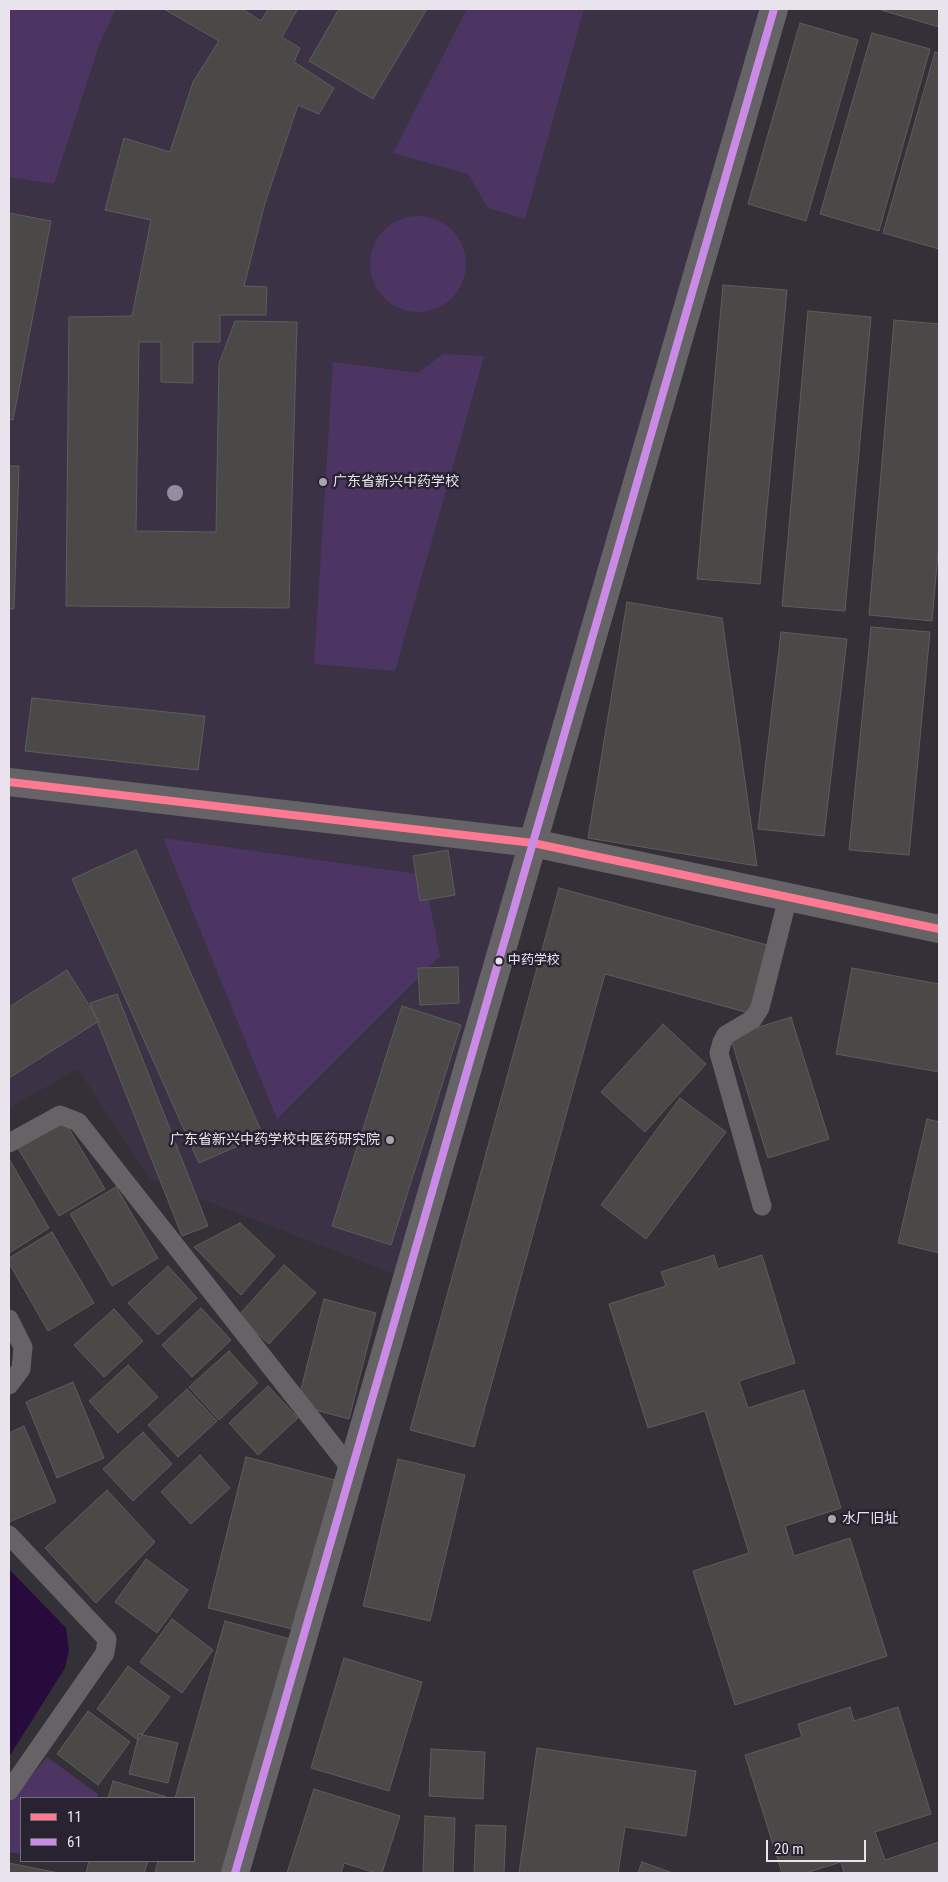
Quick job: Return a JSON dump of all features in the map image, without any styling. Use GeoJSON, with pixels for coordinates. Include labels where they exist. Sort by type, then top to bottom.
{"type":"FeatureCollection","features":[{"type":"Feature","properties":{"kind":"street"},"geometry":{"type":"LineString","coordinates":[[235,1873],[774,9]]}},
{"type":"Feature","properties":{"kind":"street"},"geometry":{"type":"LineString","coordinates":[[9,782],[533,843],[939,930]]}},
{"type":"Feature","properties":{"kind":"lane"},"geometry":{"type":"LineString","coordinates":[[762,1206],[719,1053],[726,1035],[754,1019],[760,1008],[788,897]]}},
{"type":"Feature","properties":{"kind":"lane"},"geometry":{"type":"LineString","coordinates":[[9,1142],[60,1116],[78,1122],[352,1470]]}},
{"type":"Feature","properties":{"kind":"lane"},"geometry":{"type":"LineString","coordinates":[[9,1319],[23,1347],[21,1369],[9,1385]]}},
{"type":"Feature","properties":{"kind":"lane"},"geometry":{"type":"LineString","coordinates":[[9,1535],[107,1639],[105,1653],[9,1791]]}},
{"type":"Feature","properties":{"kind":"shaded area"},"geometry":{"type":"Polygon","coordinates":[[[9,9],[116,9],[100,42],[54,184],[9,177],[9,9]]]}},
{"type":"Feature","properties":{"kind":"shaded area","name":"广东省新兴中药学校"},"geometry":{"type":"Polygon","coordinates":[[[29,9],[773,9],[407,1279],[150,1179],[78,1069],[9,1108],[9,121],[29,9]]]}},
{"type":"Feature","properties":{"kind":"shaded area"},"geometry":{"type":"Polygon","coordinates":[[[467,9],[584,9],[525,219],[488,208],[468,174],[393,153],[467,9]]]}},
{"type":"Feature","properties":{"kind":"shaded area"},"geometry":{"type":"Polygon","coordinates":[[[418,216],[436,220],[452,230],[462,246],[466,264],[462,282],[452,298],[436,308],[418,312],[400,308],[384,298],[374,282],[370,264],[374,246],[384,230],[400,220],[418,216]]]}},
{"type":"Feature","properties":{"kind":"shaded area"},"geometry":{"type":"Polygon","coordinates":[[[443,354],[484,356],[395,671],[314,664],[333,362],[418,373],[443,354]]]}},
{"type":"Feature","properties":{"kind":"shaded area"},"geometry":{"type":"Polygon","coordinates":[[[163,838],[424,875],[440,956],[277,1119],[163,838]]]}},
{"type":"Feature","properties":{"kind":"shaded area"},"geometry":{"type":"Polygon","coordinates":[[[9,1569],[66,1628],[69,1650],[65,1668],[9,1757],[9,1569]]]}},
{"type":"Feature","properties":{"kind":"shaded area"},"geometry":{"type":"Polygon","coordinates":[[[47,1757],[98,1794],[97,1797],[20,1797],[20,1854],[9,1852],[9,1803],[47,1757]]]}},
{"type":"Feature","properties":{"kind":"building"},"geometry":{"type":"Polygon","coordinates":[[[164,9],[242,9],[261,21],[268,9],[297,10],[282,37],[300,48],[294,62],[334,88],[319,114],[298,105],[265,203],[244,286],[267,287],[266,315],[220,315],[220,342],[193,342],[193,383],[161,382],[161,342],[139,342],[136,531],[216,532],[219,364],[235,321],[297,322],[289,608],[66,606],[69,317],[132,316],[151,220],[105,210],[124,138],[170,152],[193,82],[219,41],[164,9]]]}},
{"type":"Feature","properties":{"kind":"building"},"geometry":{"type":"Polygon","coordinates":[[[339,9],[427,9],[373,99],[309,61],[339,9]]]}},
{"type":"Feature","properties":{"kind":"building"},"geometry":{"type":"Polygon","coordinates":[[[939,9],[939,27],[881,10],[939,9]]]}},
{"type":"Feature","properties":{"kind":"building"},"geometry":{"type":"Polygon","coordinates":[[[800,23],[858,40],[806,221],[748,204],[800,23]]]}},
{"type":"Feature","properties":{"kind":"building"},"geometry":{"type":"Polygon","coordinates":[[[872,33],[930,49],[879,231],[820,214],[872,33]]]}},
{"type":"Feature","properties":{"kind":"building"},"geometry":{"type":"Polygon","coordinates":[[[935,52],[939,53],[939,249],[883,233],[935,52]]]}},
{"type":"Feature","properties":{"kind":"building"},"geometry":{"type":"Polygon","coordinates":[[[9,213],[51,221],[13,420],[9,419],[9,213]]]}},
{"type":"Feature","properties":{"kind":"building"},"geometry":{"type":"Polygon","coordinates":[[[723,285],[787,290],[760,584],[697,579],[723,285]]]}},
{"type":"Feature","properties":{"kind":"building"},"geometry":{"type":"Polygon","coordinates":[[[808,311],[871,317],[845,611],[782,606],[808,311]]]}},
{"type":"Feature","properties":{"kind":"building"},"geometry":{"type":"Polygon","coordinates":[[[894,320],[939,324],[939,542],[932,621],[869,615],[894,320]]]}},
{"type":"Feature","properties":{"kind":"building"},"geometry":{"type":"Polygon","coordinates":[[[9,466],[19,466],[14,609],[9,609],[9,466]]]}},
{"type":"Feature","properties":{"kind":"building"},"geometry":{"type":"Polygon","coordinates":[[[627,602],[722,618],[757,866],[588,838],[627,602]]]}},
{"type":"Feature","properties":{"kind":"building"},"geometry":{"type":"Polygon","coordinates":[[[871,627],[930,632],[909,855],[849,850],[871,627]]]}},
{"type":"Feature","properties":{"kind":"building"},"geometry":{"type":"Polygon","coordinates":[[[781,632],[847,639],[824,836],[758,829],[781,632]]]}},
{"type":"Feature","properties":{"kind":"building"},"geometry":{"type":"Polygon","coordinates":[[[32,698],[205,716],[198,770],[25,751],[32,698]]]}},
{"type":"Feature","properties":{"kind":"building"},"geometry":{"type":"Polygon","coordinates":[[[136,850],[263,1135],[199,1163],[72,879],[136,850]]]}},
{"type":"Feature","properties":{"kind":"building"},"geometry":{"type":"Polygon","coordinates":[[[448,850],[455,895],[420,901],[413,856],[448,850]]]}},
{"type":"Feature","properties":{"kind":"building"},"geometry":{"type":"Polygon","coordinates":[[[559,888],[767,945],[749,1013],[605,974],[474,1447],[410,1430],[559,888]]]}},
{"type":"Feature","properties":{"kind":"building"},"geometry":{"type":"Polygon","coordinates":[[[458,967],[459,1003],[420,1005],[418,968],[458,967]]]}},
{"type":"Feature","properties":{"kind":"building"},"geometry":{"type":"Polygon","coordinates":[[[852,968],[939,984],[939,1072],[836,1054],[852,968]]]}},
{"type":"Feature","properties":{"kind":"building"},"geometry":{"type":"Polygon","coordinates":[[[67,970],[99,1021],[9,1078],[9,1007],[67,970]]]}},
{"type":"Feature","properties":{"kind":"building"},"geometry":{"type":"Polygon","coordinates":[[[117,994],[208,1226],[182,1236],[90,1003],[117,994]]]}},
{"type":"Feature","properties":{"kind":"building"},"geometry":{"type":"Polygon","coordinates":[[[402,1006],[461,1025],[391,1245],[332,1226],[402,1006]]]}},
{"type":"Feature","properties":{"kind":"building"},"geometry":{"type":"Polygon","coordinates":[[[791,1017],[829,1139],[768,1158],[730,1036],[791,1017]]]}},
{"type":"Feature","properties":{"kind":"building"},"geometry":{"type":"Polygon","coordinates":[[[663,1024],[706,1064],[645,1132],[601,1092],[663,1024]]]}},
{"type":"Feature","properties":{"kind":"building"},"geometry":{"type":"Polygon","coordinates":[[[680,1098],[726,1132],[646,1239],[601,1205],[680,1098]]]}},
{"type":"Feature","properties":{"kind":"building"},"geometry":{"type":"Polygon","coordinates":[[[62,1117],[105,1189],[59,1216],[16,1145],[62,1117]]]}},
{"type":"Feature","properties":{"kind":"building"},"geometry":{"type":"Polygon","coordinates":[[[927,1119],[939,1122],[939,1253],[898,1243],[927,1119]]]}},
{"type":"Feature","properties":{"kind":"building"},"geometry":{"type":"Polygon","coordinates":[[[9,1159],[49,1228],[9,1253],[9,1159]]]}},
{"type":"Feature","properties":{"kind":"building"},"geometry":{"type":"Polygon","coordinates":[[[116,1187],[158,1258],[112,1286],[70,1214],[116,1187]]]}},
{"type":"Feature","properties":{"kind":"building"},"geometry":{"type":"Polygon","coordinates":[[[240,1223],[275,1256],[241,1295],[194,1247],[240,1223]]]}},
{"type":"Feature","properties":{"kind":"building"},"geometry":{"type":"Polygon","coordinates":[[[52,1232],[94,1303],[48,1331],[9,1263],[9,1258],[52,1232]]]}},
{"type":"Feature","properties":{"kind":"building"},"geometry":{"type":"Polygon","coordinates":[[[714,1255],[718,1269],[762,1255],[795,1363],[739,1381],[748,1408],[804,1390],[841,1508],[785,1526],[794,1556],[850,1538],[887,1656],[735,1705],[693,1571],[749,1553],[705,1411],[648,1428],[609,1304],[666,1286],[661,1272],[714,1255]]]}},
{"type":"Feature","properties":{"kind":"building"},"geometry":{"type":"Polygon","coordinates":[[[284,1265],[316,1293],[269,1344],[238,1316],[284,1265]]]}},
{"type":"Feature","properties":{"kind":"building"},"geometry":{"type":"Polygon","coordinates":[[[168,1266],[197,1298],[158,1335],[128,1303],[168,1266]]]}},
{"type":"Feature","properties":{"kind":"building"},"geometry":{"type":"Polygon","coordinates":[[[324,1299],[376,1313],[349,1419],[297,1405],[324,1299]]]}},
{"type":"Feature","properties":{"kind":"building"},"geometry":{"type":"Polygon","coordinates":[[[201,1308],[231,1340],[192,1377],[162,1345],[201,1308]]]}},
{"type":"Feature","properties":{"kind":"building"},"geometry":{"type":"Polygon","coordinates":[[[114,1309],[143,1341],[104,1377],[74,1345],[114,1309]]]}},
{"type":"Feature","properties":{"kind":"building"},"geometry":{"type":"Polygon","coordinates":[[[229,1351],[258,1383],[219,1420],[189,1387],[229,1351]]]}},
{"type":"Feature","properties":{"kind":"building"},"geometry":{"type":"Polygon","coordinates":[[[128,1365],[158,1397],[118,1433],[89,1401],[128,1365]]]}},
{"type":"Feature","properties":{"kind":"building"},"geometry":{"type":"Polygon","coordinates":[[[73,1382],[104,1458],[57,1478],[26,1402],[73,1382]]]}},
{"type":"Feature","properties":{"kind":"building"},"geometry":{"type":"Polygon","coordinates":[[[268,1386],[298,1418],[258,1455],[229,1423],[268,1386]]]}},
{"type":"Feature","properties":{"kind":"building"},"geometry":{"type":"Polygon","coordinates":[[[187,1389],[217,1421],[178,1457],[148,1425],[187,1389]]]}},
{"type":"Feature","properties":{"kind":"building"},"geometry":{"type":"Polygon","coordinates":[[[24,1426],[56,1502],[9,1522],[9,1433],[24,1426]]]}},
{"type":"Feature","properties":{"kind":"building"},"geometry":{"type":"Polygon","coordinates":[[[143,1432],[172,1464],[133,1501],[103,1469],[143,1432]]]}},
{"type":"Feature","properties":{"kind":"building"},"geometry":{"type":"Polygon","coordinates":[[[200,1455],[230,1488],[191,1524],[161,1492],[200,1455]]]}},
{"type":"Feature","properties":{"kind":"building"},"geometry":{"type":"Polygon","coordinates":[[[246,1457],[335,1480],[296,1630],[208,1608],[246,1457]]]}},
{"type":"Feature","properties":{"kind":"building"},"geometry":{"type":"Polygon","coordinates":[[[398,1459],[465,1475],[430,1621],[363,1606],[398,1459]]]}},
{"type":"Feature","properties":{"kind":"building"},"geometry":{"type":"Polygon","coordinates":[[[107,1490],[155,1542],[96,1603],[45,1548],[107,1490]]]}},
{"type":"Feature","properties":{"kind":"building"},"geometry":{"type":"Polygon","coordinates":[[[146,1559],[188,1590],[157,1633],[115,1602],[146,1559]]]}},
{"type":"Feature","properties":{"kind":"building"},"geometry":{"type":"Polygon","coordinates":[[[172,1619],[213,1650],[182,1693],[140,1662],[172,1619]]]}},
{"type":"Feature","properties":{"kind":"building"},"geometry":{"type":"Polygon","coordinates":[[[225,1621],[290,1639],[224,1873],[155,1873],[158,1862],[195,1862],[195,1797],[175,1797],[225,1621]]]}},
{"type":"Feature","properties":{"kind":"building"},"geometry":{"type":"Polygon","coordinates":[[[344,1658],[422,1682],[389,1791],[311,1768],[344,1658]]]}},
{"type":"Feature","properties":{"kind":"building"},"geometry":{"type":"Polygon","coordinates":[[[128,1666],[170,1697],[138,1740],[97,1709],[128,1666]]]}},
{"type":"Feature","properties":{"kind":"building"},"geometry":{"type":"Polygon","coordinates":[[[850,1707],[854,1721],[898,1707],[931,1814],[875,1832],[885,1860],[939,1842],[939,1873],[844,1873],[841,1862],[806,1873],[782,1873],[745,1755],[802,1737],[798,1724],[850,1707]]]}},
{"type":"Feature","properties":{"kind":"building"},"geometry":{"type":"Polygon","coordinates":[[[88,1711],[130,1742],[98,1785],[57,1754],[88,1711]]]}},
{"type":"Feature","properties":{"kind":"building"},"geometry":{"type":"Polygon","coordinates":[[[139,1734],[178,1743],[168,1783],[129,1774],[139,1734]]]}},
{"type":"Feature","properties":{"kind":"building"},"geometry":{"type":"Polygon","coordinates":[[[537,1748],[696,1771],[686,1836],[625,1827],[618,1873],[519,1873],[537,1748]]]}},
{"type":"Feature","properties":{"kind":"building"},"geometry":{"type":"Polygon","coordinates":[[[431,1749],[485,1752],[483,1799],[429,1796],[431,1749]]]}},
{"type":"Feature","properties":{"kind":"building"},"geometry":{"type":"Polygon","coordinates":[[[113,1781],[167,1797],[108,1797],[113,1781]]]}},
{"type":"Feature","properties":{"kind":"building"},"geometry":{"type":"Polygon","coordinates":[[[314,1789],[400,1816],[382,1873],[376,1873],[344,1863],[341,1873],[287,1873],[314,1789]]]}},
{"type":"Feature","properties":{"kind":"building"},"geometry":{"type":"Polygon","coordinates":[[[425,1816],[455,1818],[453,1873],[423,1873],[425,1816]]]}},
{"type":"Feature","properties":{"kind":"building"},"geometry":{"type":"Polygon","coordinates":[[[476,1825],[506,1826],[504,1873],[474,1873],[476,1825]]]}},
{"type":"Feature","properties":{"kind":"building"},"geometry":{"type":"Polygon","coordinates":[[[89,1862],[148,1862],[144,1873],[86,1873],[89,1862]]]}},
{"type":"Feature","properties":{"kind":"building"},"geometry":{"type":"Polygon","coordinates":[[[642,1862],[673,1873],[638,1873],[642,1862]]]}},
{"type":"Feature","properties":{"kind":"building"},"geometry":{"type":"Polygon","coordinates":[[[9,1863],[59,1873],[9,1873],[9,1863]]]}},
{"type":"Feature","properties":{"kind":"transit line","name":"61"},"geometry":{"type":"LineString","coordinates":[[235,1873],[774,9]]}},
{"type":"Feature","properties":{"kind":"transit line","name":"11"},"geometry":{"type":"LineString","coordinates":[[9,782],[533,843],[939,929]]}},
{"type":"Feature","properties":{"kind":"place","name":"广东省新兴中药学校"},"geometry":{"type":"Point","coordinates":[323,482]}},
{"type":"Feature","properties":{"kind":"place","name":"中药学校"},"geometry":{"type":"Point","coordinates":[499,961]}},
{"type":"Feature","properties":{"kind":"place","name":"广东省新兴中药学校中医药研究院"},"geometry":{"type":"Point","coordinates":[390,1140]}},
{"type":"Feature","properties":{"kind":"place","name":"水厂旧址"},"geometry":{"type":"Point","coordinates":[832,1519]}}]}
